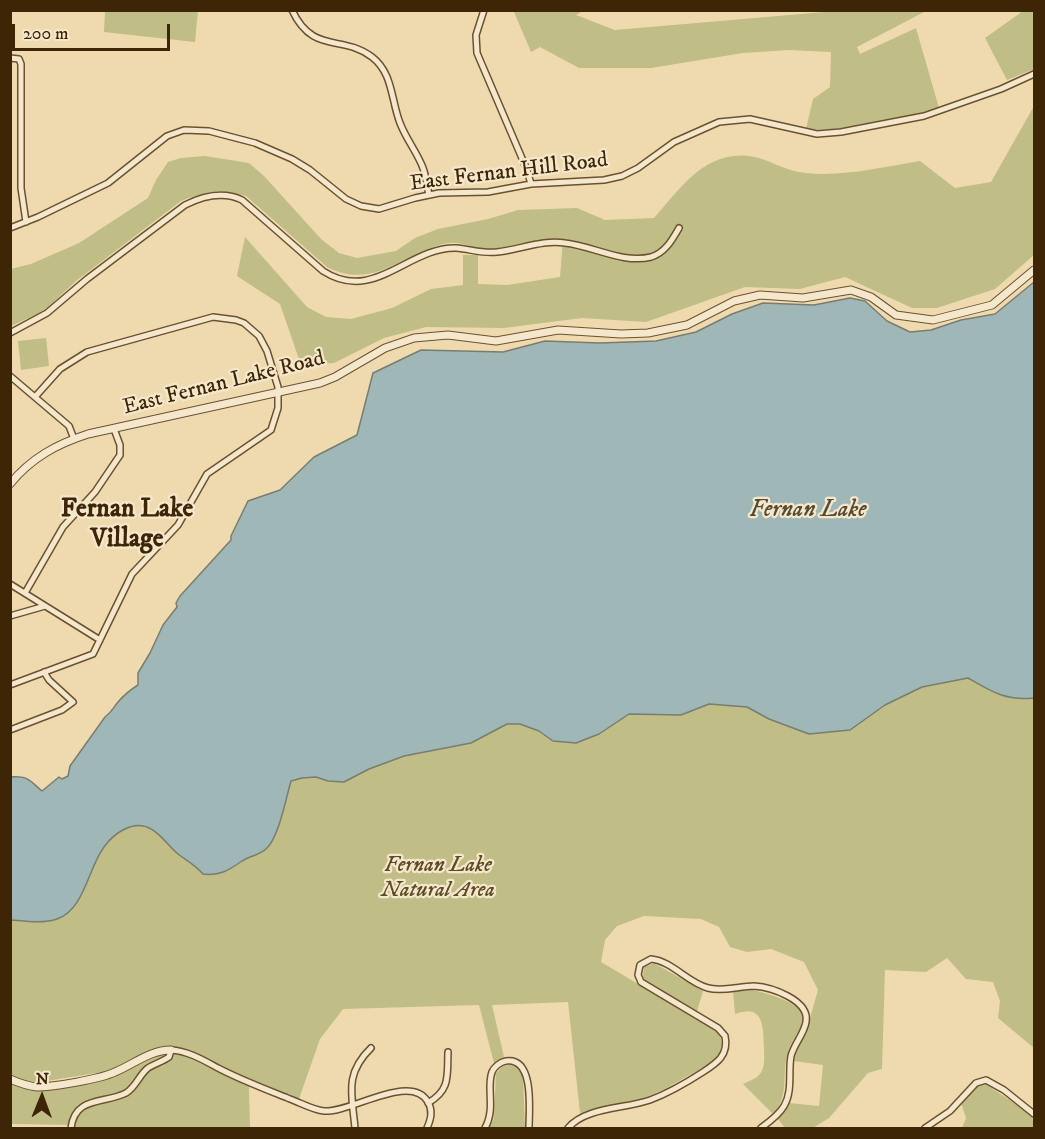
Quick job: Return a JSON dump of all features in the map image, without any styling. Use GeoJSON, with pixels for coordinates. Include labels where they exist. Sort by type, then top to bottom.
{"type":"FeatureCollection","features":[{"type":"Feature","properties":{"kind":"street"},"geometry":{"type":"LineString","coordinates":[[292,10],[300,26],[315,38],[354,48],[371,56],[384,69],[399,121],[423,169],[429,195]]}},
{"type":"Feature","properties":{"kind":"street"},"geometry":{"type":"LineString","coordinates":[[484,10],[476,35],[477,53],[531,184]]}},
{"type":"Feature","properties":{"kind":"street"},"geometry":{"type":"LineString","coordinates":[[10,58],[19,59],[21,64],[21,188],[26,222]]}},
{"type":"Feature","properties":{"kind":"street","name":"East Fernan Hill Road"},"geometry":{"type":"LineString","coordinates":[[10,228],[108,183],[167,136],[177,131],[190,129],[245,140],[292,159],[310,170],[346,199],[361,206],[379,209],[429,195],[497,191],[531,184],[604,180],[622,176],[638,168],[674,142],[719,122],[750,119],[818,135],[840,132],[940,111],[1035,74]]}},
{"type":"Feature","properties":{"kind":"street"},"geometry":{"type":"LineString","coordinates":[[10,333],[47,313],[87,279],[177,211],[195,200],[209,196],[228,195],[242,200],[323,271],[347,281],[376,278],[427,255],[453,248],[495,253],[565,242],[619,256],[651,257],[665,249],[679,228]]}},
{"type":"Feature","properties":{"kind":"street","name":"East Fernan Lake Road"},"geometry":{"type":"LineString","coordinates":[[10,484],[29,464],[56,446],[74,439],[328,380],[385,348],[414,338],[448,335],[496,341],[558,330],[621,334],[648,333],[687,325],[734,301],[760,295],[803,298],[851,290],[866,294],[896,315],[933,321],[992,305],[1035,270]]}},
{"type":"Feature","properties":{"kind":"street"},"geometry":{"type":"LineString","coordinates":[[10,685],[93,654],[132,574],[178,525],[207,474],[271,430],[278,408],[279,392],[267,351],[259,336],[244,323],[213,317],[87,352],[60,369],[35,397]]}},
{"type":"Feature","properties":{"kind":"street"},"geometry":{"type":"LineString","coordinates":[[10,376],[69,426],[74,439]]}},
{"type":"Feature","properties":{"kind":"street"},"geometry":{"type":"LineString","coordinates":[[25,593],[63,527],[95,492],[120,455],[120,445],[114,429]]}},
{"type":"Feature","properties":{"kind":"street"},"geometry":{"type":"LineString","coordinates":[[10,584],[100,640]]}},
{"type":"Feature","properties":{"kind":"street"},"geometry":{"type":"LineString","coordinates":[[10,616],[45,606]]}},
{"type":"Feature","properties":{"kind":"street"},"geometry":{"type":"LineString","coordinates":[[10,730],[62,710],[73,702],[49,680],[44,672]]}},
{"type":"Feature","properties":{"kind":"street"},"geometry":{"type":"LineString","coordinates":[[568,1128],[583,1116],[639,1103],[673,1090],[717,1063],[725,1053],[725,1036],[718,1028],[641,982],[638,975],[640,965],[651,959],[663,963],[707,988],[718,990],[763,987],[796,1001],[804,1009],[806,1021],[792,1054],[787,1100],[778,1113],[761,1128]]}},
{"type":"Feature","properties":{"kind":"street"},"geometry":{"type":"LineString","coordinates":[[355,1128],[351,1092],[353,1074],[358,1062],[371,1048]]}},
{"type":"Feature","properties":{"kind":"street"},"geometry":{"type":"LineString","coordinates":[[71,1128],[73,1117],[79,1109],[134,1087],[148,1068],[169,1058],[171,1050]]}},
{"type":"Feature","properties":{"kind":"street"},"geometry":{"type":"LineString","coordinates":[[10,1079],[37,1087],[84,1079],[111,1074],[151,1053],[171,1050],[192,1055],[238,1078],[318,1110],[333,1111],[402,1090],[419,1093],[428,1103],[431,1113],[427,1128]]}},
{"type":"Feature","properties":{"kind":"street"},"geometry":{"type":"LineString","coordinates":[[428,1103],[439,1097],[444,1090],[448,1052]]}},
{"type":"Feature","properties":{"kind":"street"},"geometry":{"type":"LineString","coordinates":[[485,1128],[491,1114],[492,1072],[501,1062],[509,1061],[521,1065],[527,1074],[529,1128]]}},
{"type":"Feature","properties":{"kind":"street"},"geometry":{"type":"LineString","coordinates":[[925,1128],[950,1111],[976,1083],[986,1080],[1016,1098],[1035,1114]]}},
{"type":"Feature","properties":{"kind":"green space"},"geometry":{"type":"Polygon","coordinates":[[[105,11],[198,11],[195,42],[104,32],[105,11]]]}},
{"type":"Feature","properties":{"kind":"green space"},"geometry":{"type":"Polygon","coordinates":[[[511,11],[583,11],[576,15],[615,30],[836,11],[926,11],[857,47],[860,54],[916,28],[939,108],[840,128],[806,129],[813,99],[830,87],[831,52],[789,50],[743,53],[651,68],[579,68],[540,47],[531,52],[514,12],[511,11]]]}},
{"type":"Feature","properties":{"kind":"green space"},"geometry":{"type":"Polygon","coordinates":[[[1023,11],[1034,11],[1034,69],[1007,80],[985,38],[1023,11]]]}},
{"type":"Feature","properties":{"kind":"green space"},"geometry":{"type":"Polygon","coordinates":[[[1034,106],[1034,255],[995,289],[937,308],[912,308],[845,277],[800,289],[745,287],[646,322],[582,318],[504,328],[426,327],[384,338],[334,363],[301,365],[280,304],[237,276],[245,237],[307,307],[326,317],[351,319],[392,308],[431,289],[463,285],[463,255],[478,255],[478,284],[507,285],[560,277],[563,239],[489,249],[449,243],[433,247],[375,272],[360,275],[344,273],[327,267],[246,196],[221,191],[181,201],[76,281],[48,307],[11,326],[11,269],[31,264],[79,243],[148,198],[168,162],[181,158],[205,156],[249,163],[264,176],[322,240],[339,253],[357,258],[396,251],[415,238],[438,229],[488,219],[518,210],[577,208],[605,220],[654,218],[694,174],[719,160],[733,156],[756,157],[791,170],[820,174],[863,171],[920,161],[955,188],[991,182],[1034,106]]]}},
{"type":"Feature","properties":{"kind":"green space"},"geometry":{"type":"Polygon","coordinates":[[[46,338],[49,366],[21,370],[18,341],[46,338]]]}},
{"type":"Feature","properties":{"kind":"green space","name":"Fernan Lake Natural Area"},"geometry":{"type":"Polygon","coordinates":[[[968,678],[1000,694],[1015,698],[1034,698],[1034,1048],[998,1018],[1000,1001],[993,982],[966,979],[947,958],[926,972],[885,970],[882,1069],[868,1073],[829,1118],[813,1128],[785,1128],[778,1119],[785,1112],[789,1103],[819,1106],[823,1065],[794,1061],[818,990],[804,962],[771,949],[747,952],[730,947],[719,927],[701,919],[644,916],[617,926],[605,940],[601,962],[714,1029],[720,1036],[722,1044],[714,1061],[665,1089],[646,1097],[580,1113],[568,1002],[492,1005],[504,1057],[494,1063],[479,1005],[343,1009],[320,1039],[299,1099],[241,1076],[198,1054],[172,1046],[162,1046],[146,1051],[109,1071],[34,1083],[22,1081],[11,1075],[10,920],[32,921],[95,864],[104,846],[123,828],[132,825],[149,829],[203,874],[219,873],[259,854],[280,819],[291,781],[317,777],[328,781],[344,782],[369,769],[404,756],[471,743],[507,724],[520,724],[539,731],[553,741],[599,734],[629,714],[681,715],[709,704],[747,707],[769,719],[849,730],[885,705],[922,687],[968,678]]]}},
{"type":"Feature","properties":{"kind":"green space"},"geometry":{"type":"Polygon","coordinates":[[[654,963],[703,991],[697,1011],[646,982],[643,977],[644,967],[654,963]]]}},
{"type":"Feature","properties":{"kind":"green space"},"geometry":{"type":"Polygon","coordinates":[[[751,990],[793,1004],[801,1012],[802,1017],[786,1060],[782,1100],[773,1114],[743,1084],[759,1075],[764,1062],[762,1025],[757,1014],[745,1011],[735,1014],[733,991],[751,990]]]}},
{"type":"Feature","properties":{"kind":"green space"},"geometry":{"type":"Polygon","coordinates":[[[169,1053],[182,1055],[249,1086],[250,1128],[73,1128],[73,1125],[11,1124],[10,1083],[30,1090],[45,1090],[114,1076],[157,1056],[169,1053]]]}},
{"type":"Feature","properties":{"kind":"green space"},"geometry":{"type":"Polygon","coordinates":[[[512,1064],[520,1068],[523,1077],[525,1128],[489,1128],[494,1118],[496,1073],[502,1067],[512,1064]]]}},
{"type":"Feature","properties":{"kind":"green space"},"geometry":{"type":"Polygon","coordinates":[[[984,1083],[1032,1115],[1034,1128],[962,1128],[966,1118],[961,1103],[976,1086],[984,1083]]]}},
{"type":"Feature","properties":{"kind":"water","name":"Fernan Lake"},"geometry":{"type":"Polygon","coordinates":[[[1034,282],[1034,698],[1007,697],[968,678],[922,687],[885,705],[850,730],[809,734],[769,719],[747,707],[709,704],[681,715],[629,714],[599,734],[576,743],[553,741],[539,731],[520,724],[507,724],[471,743],[404,756],[369,769],[344,782],[328,781],[316,777],[291,781],[279,826],[267,848],[219,873],[203,874],[158,834],[145,826],[125,829],[104,847],[80,897],[66,914],[46,921],[11,920],[11,777],[25,778],[42,791],[59,777],[62,779],[68,776],[70,766],[105,717],[123,697],[138,685],[138,673],[163,625],[177,607],[176,603],[180,596],[231,540],[248,501],[280,490],[314,457],[357,435],[373,373],[421,350],[503,352],[545,341],[600,343],[656,341],[696,332],[732,314],[763,303],[814,305],[850,298],[865,301],[887,321],[910,332],[931,330],[961,320],[995,314],[1034,282]]]}},
{"type":"Feature","properties":{"kind":"district","name":"Fernan Lake Village"},"geometry":{"type":"Point","coordinates":[127,526]}}]}
